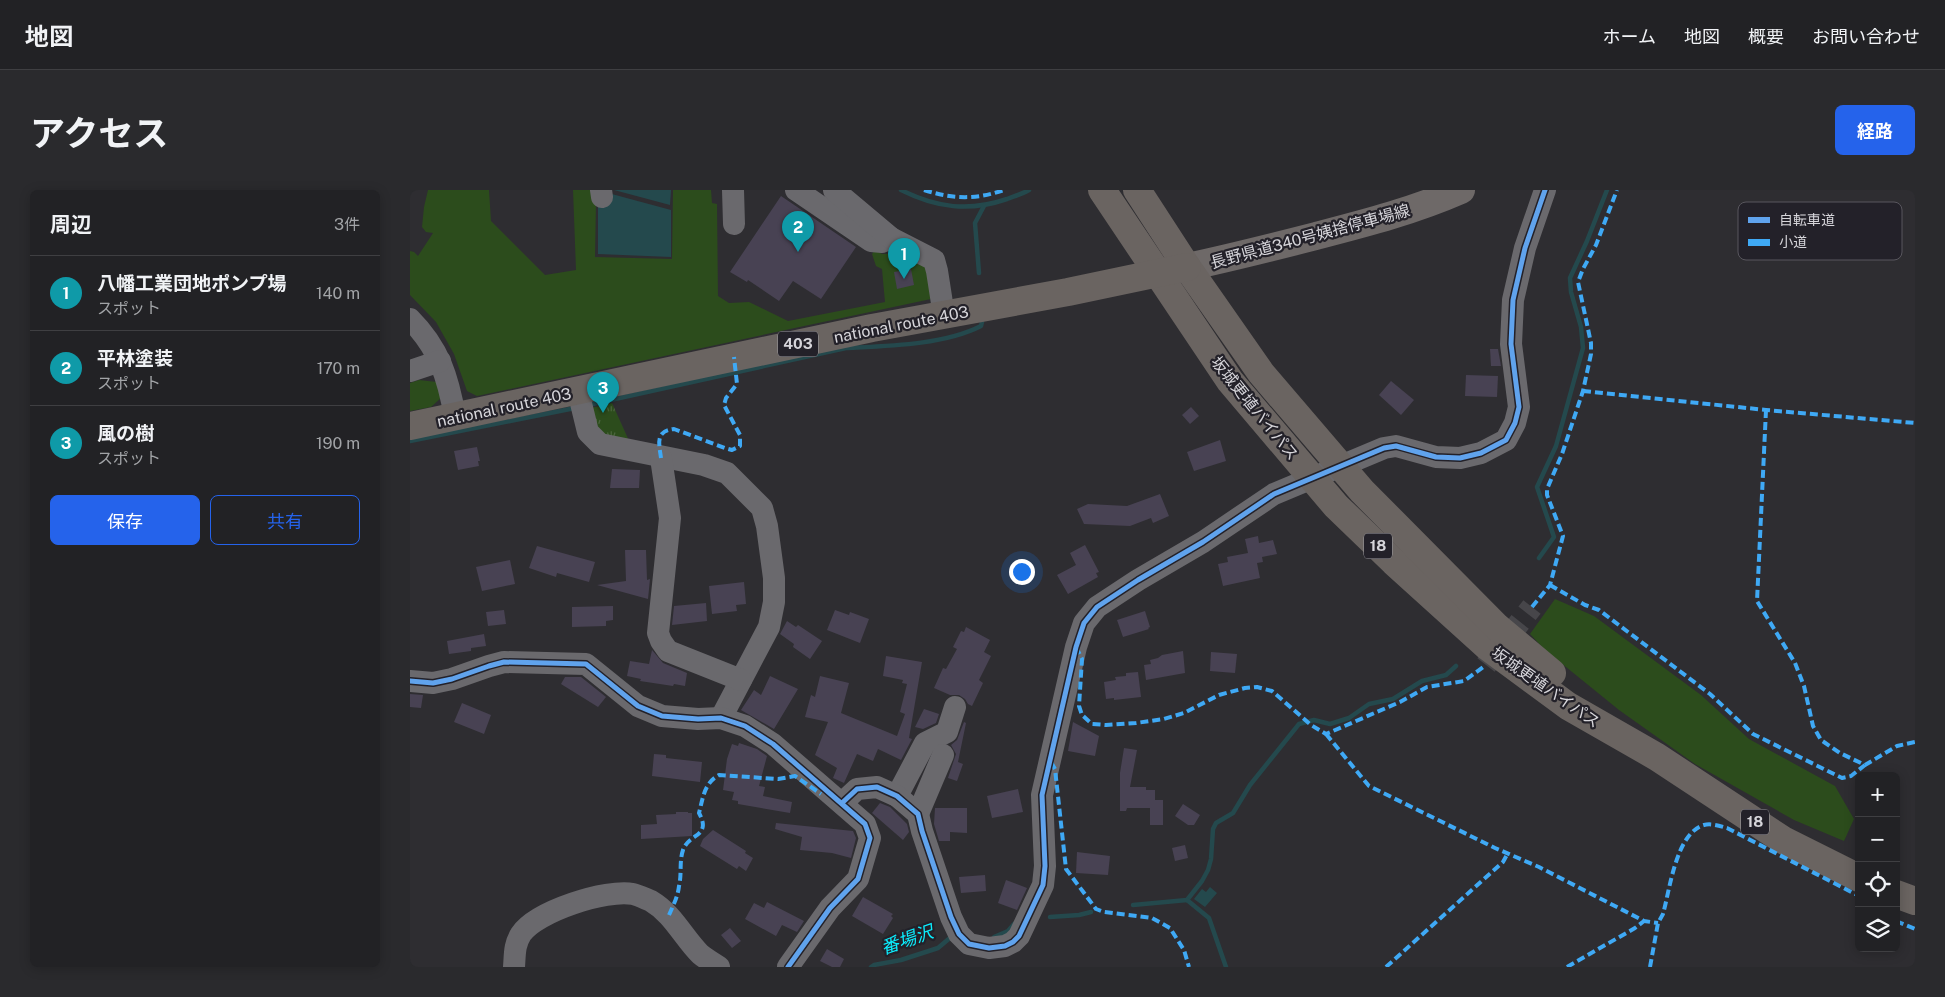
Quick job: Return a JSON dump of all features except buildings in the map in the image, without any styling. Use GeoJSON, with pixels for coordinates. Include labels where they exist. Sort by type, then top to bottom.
{"type":"FeatureCollection","features":[{"type":"Feature","properties":{"kind":"highway","name":"坂城更埴バイパス"},"geometry":{"type":"LineString","coordinates":[[1137,190],[1186,267],[1261,373],[1362,491],[1497,628],[1656,758]]}},
{"type":"Feature","properties":{"kind":"highway","name":"坂城更埴バイパス"},"geometry":{"type":"LineString","coordinates":[[1104,194],[1156,274],[1230,381],[1343,512],[1488,647],[1568,706],[1656,758],[1783,840],[1855,876]]}},
{"type":"Feature","properties":{"kind":"highway","name":"national route 403"},"geometry":{"type":"LineString","coordinates":[[410,426],[455,417],[581,401],[872,328],[944,316],[1186,267]]}},
{"type":"Feature","properties":{"kind":"highway"},"geometry":{"type":"LineString","coordinates":[[1900,896],[1915,902]]}},
{"type":"Feature","properties":{"kind":"main road","name":"長野県道340号姨捨停車場線"},"geometry":{"type":"LineString","coordinates":[[1186,267],[1235,257],[1381,220],[1425,206],[1460,190]]}},
{"type":"Feature","properties":{"kind":"street"},"geometry":{"type":"LineString","coordinates":[[733,190],[734,224]]}},
{"type":"Feature","properties":{"kind":"street"},"geometry":{"type":"LineString","coordinates":[[796,190],[871,240],[882,242],[891,238]]}},
{"type":"Feature","properties":{"kind":"street"},"geometry":{"type":"LineString","coordinates":[[834,190],[891,238],[934,260],[944,316]]}},
{"type":"Feature","properties":{"kind":"street"},"geometry":{"type":"LineString","coordinates":[[842,803],[857,789],[877,787],[896,796],[918,814],[951,917],[959,934],[969,944],[989,948],[1005,946],[1013,942],[1019,936],[1043,885],[1045,866],[1042,795],[1076,647],[1084,623],[1096,607],[1203,542],[1274,494],[1384,448],[1396,446],[1436,457],[1460,458],[1481,453],[1506,440],[1515,424],[1518,407],[1511,344],[1513,300],[1525,248],[1545,190]]}},
{"type":"Feature","properties":{"kind":"street"},"geometry":{"type":"LineString","coordinates":[[410,319],[425,333],[440,361],[449,385],[455,417]]}},
{"type":"Feature","properties":{"kind":"street"},"geometry":{"type":"LineString","coordinates":[[410,372],[440,361]]}},
{"type":"Feature","properties":{"kind":"street"},"geometry":{"type":"LineString","coordinates":[[581,401],[588,432],[600,444],[661,458],[704,465],[727,473],[762,508],[767,526],[774,578],[774,602],[768,627],[721,718]]}},
{"type":"Feature","properties":{"kind":"street"},"geometry":{"type":"LineString","coordinates":[[661,458],[670,518],[658,633],[661,642],[668,651],[741,680]]}},
{"type":"Feature","properties":{"kind":"street"},"geometry":{"type":"LineString","coordinates":[[410,681],[433,683],[452,679],[504,662],[586,664],[638,706],[662,716],[698,719],[721,718],[745,726],[773,744],[865,824],[870,838],[858,879],[830,908],[788,967]]}},
{"type":"Feature","properties":{"kind":"street"},"geometry":{"type":"LineString","coordinates":[[896,796],[925,743],[947,732],[955,707]]}},
{"type":"Feature","properties":{"kind":"street"},"geometry":{"type":"LineString","coordinates":[[918,814],[943,755]]}},
{"type":"Feature","properties":{"kind":"street"},"geometry":{"type":"LineString","coordinates":[[514,967],[515,945],[522,933],[530,926],[547,915],[592,898],[612,894],[634,894],[651,902],[670,916],[700,954],[719,967]]}},
{"type":"Feature","properties":{"kind":"green space"},"geometry":{"type":"Polygon","coordinates":[[[428,190],[489,190],[491,221],[545,275],[576,270],[573,190],[593,190],[596,203],[595,257],[672,259],[673,190],[711,190],[712,203],[717,204],[718,296],[729,303],[749,302],[788,321],[885,302],[882,269],[876,266],[872,254],[875,250],[882,254],[907,253],[926,263],[931,299],[477,396],[467,391],[454,354],[436,322],[410,295],[410,251],[418,256],[433,233],[426,232],[422,227],[428,190]]]}},
{"type":"Feature","properties":{"kind":"green space"},"geometry":{"type":"Polygon","coordinates":[[[419,380],[437,382],[441,398],[431,407],[410,411],[410,383],[419,380]]]}},
{"type":"Feature","properties":{"kind":"green space"},"geometry":{"type":"Polygon","coordinates":[[[612,403],[630,443],[613,439],[599,430],[596,424],[591,408],[612,403]]]}},
{"type":"Feature","properties":{"kind":"green space"},"geometry":{"type":"Polygon","coordinates":[[[1555,599],[1594,616],[1701,695],[1749,739],[1835,786],[1854,819],[1844,841],[1794,820],[1695,764],[1619,710],[1545,650],[1530,634],[1555,599]]]}},
{"type":"Feature","properties":{"kind":"water"},"geometry":{"type":"Polygon","coordinates":[[[614,190],[671,190],[670,205],[614,190]]]}},
{"type":"Feature","properties":{"kind":"water"},"geometry":{"type":"Polygon","coordinates":[[[608,193],[671,210],[671,257],[598,254],[598,203],[608,193]]]}},
{"type":"Feature","properties":{"kind":"water"},"geometry":{"type":"Polygon","coordinates":[[[1210,887],[1217,893],[1205,907],[1194,899],[1202,889],[1206,892],[1210,887]]]}},
{"type":"Feature","properties":{"kind":"waterway"},"geometry":{"type":"LineString","coordinates":[[901,190],[927,201],[966,207],[993,203],[1029,190]]}},
{"type":"Feature","properties":{"kind":"waterway"},"geometry":{"type":"LineString","coordinates":[[1539,558],[1554,537],[1537,487],[1556,446],[1583,348],[1581,327],[1571,292],[1570,278],[1607,190]]}},
{"type":"Feature","properties":{"kind":"waterway"},"geometry":{"type":"LineString","coordinates":[[979,273],[975,223],[984,206]]}},
{"type":"Feature","properties":{"kind":"waterway"},"geometry":{"type":"LineString","coordinates":[[588,405],[846,348],[933,341],[966,332],[981,326],[982,322]]}},
{"type":"Feature","properties":{"kind":"waterway"},"geometry":{"type":"LineString","coordinates":[[410,441],[575,408]]}},
{"type":"Feature","properties":{"kind":"waterway"},"geometry":{"type":"LineString","coordinates":[[1187,900],[1208,870],[1211,859],[1213,829],[1216,823],[1233,813],[1250,785],[1299,724],[1314,720],[1330,724],[1349,718],[1369,704],[1393,699],[1422,681],[1446,675],[1456,666]]}},
{"type":"Feature","properties":{"kind":"waterway"},"geometry":{"type":"LineString","coordinates":[[1187,900],[1209,918],[1226,967]]}},
{"type":"Feature","properties":{"kind":"waterway","name":"番場沢"},"geometry":{"type":"LineString","coordinates":[[1133,905],[1187,900]]}},
{"type":"Feature","properties":{"kind":"waterway","name":"番場沢"},"geometry":{"type":"LineString","coordinates":[[1050,917],[1079,915],[1091,912]]}},
{"type":"Feature","properties":{"kind":"waterway","name":"番場沢"},"geometry":{"type":"LineString","coordinates":[[994,937],[1008,931],[1014,924]]}},
{"type":"Feature","properties":{"kind":"waterway","name":"番場沢"},"geometry":{"type":"LineString","coordinates":[[871,967],[938,948],[951,937]]}},
{"type":"Feature","properties":{"kind":"tunnel"},"geometry":{"type":"LineString","coordinates":[[1486,665],[1532,607]]}},
{"type":"Feature","properties":{"kind":"marked path"},"geometry":{"type":"LineString","coordinates":[[924,190],[954,197],[974,197],[1004,190]]}},
{"type":"Feature","properties":{"kind":"marked path"},"geometry":{"type":"LineString","coordinates":[[1532,607],[1550,585],[1563,536],[1547,495],[1547,489],[1562,454],[1583,391],[1591,354],[1591,343],[1578,282],[1596,245],[1617,190]]}},
{"type":"Feature","properties":{"kind":"marked path"},"geometry":{"type":"LineString","coordinates":[[661,458],[659,443],[661,435],[668,430],[674,429],[732,450],[740,446],[740,435],[724,405],[726,398],[737,384],[734,357]]}},
{"type":"Feature","properties":{"kind":"marked path"},"geometry":{"type":"LineString","coordinates":[[1583,391],[1915,423]]}},
{"type":"Feature","properties":{"kind":"marked path"},"geometry":{"type":"LineString","coordinates":[[1766,410],[1757,601],[1795,663],[1804,686],[1813,726],[1821,740],[1840,753],[1865,765],[1897,746],[1915,742]]}},
{"type":"Feature","properties":{"kind":"marked path"},"geometry":{"type":"LineString","coordinates":[[1550,585],[1585,605],[1599,610],[1710,694],[1753,734],[1842,778],[1851,776],[1865,765]]}},
{"type":"Feature","properties":{"kind":"marked path"},"geometry":{"type":"LineString","coordinates":[[1076,647],[1082,659],[1079,706],[1082,715],[1092,724],[1106,725],[1164,719],[1184,713],[1219,695],[1257,687],[1272,691],[1311,725],[1326,734],[1400,702],[1427,687],[1464,681],[1486,665]]}},
{"type":"Feature","properties":{"kind":"marked path"},"geometry":{"type":"LineString","coordinates":[[1326,734],[1369,786],[1495,848],[1539,867],[1644,921],[1658,923]]}},
{"type":"Feature","properties":{"kind":"marked path"},"geometry":{"type":"LineString","coordinates":[[1051,762],[1055,769],[1066,869],[1096,909],[1104,912],[1152,918],[1170,928],[1184,950],[1189,967]]}},
{"type":"Feature","properties":{"kind":"marked path"},"geometry":{"type":"LineString","coordinates":[[669,915],[678,890],[683,850],[703,827],[699,813],[705,791],[714,778],[719,775],[778,779],[795,776],[821,794]]}},
{"type":"Feature","properties":{"kind":"marked path"},"geometry":{"type":"LineString","coordinates":[[1650,967],[1658,923],[1663,914],[1676,863],[1687,839],[1694,830],[1704,825],[1727,828],[1855,894]]}},
{"type":"Feature","properties":{"kind":"marked path"},"geometry":{"type":"LineString","coordinates":[[1386,967],[1503,862],[1508,853]]}},
{"type":"Feature","properties":{"kind":"marked path"},"geometry":{"type":"LineString","coordinates":[[1567,967],[1644,921]]}},
{"type":"Feature","properties":{"kind":"marked path"},"geometry":{"type":"LineString","coordinates":[[1900,923],[1915,929]]}},
{"type":"Feature","properties":{"kind":"cycle path"},"geometry":{"type":"LineString","coordinates":[[842,803],[857,789],[877,787],[897,796],[918,814],[951,917],[959,934],[969,944],[989,948],[1005,946],[1013,942],[1019,936],[1043,885],[1045,866],[1042,795],[1076,647],[1084,623],[1097,607],[1138,580],[1203,542],[1274,494],[1384,448],[1396,446],[1436,457],[1460,458],[1481,453],[1506,440],[1515,423],[1519,407],[1511,344],[1513,300],[1525,248],[1545,190]]}},
{"type":"Feature","properties":{"kind":"cycle path"},"geometry":{"type":"LineString","coordinates":[[410,681],[433,683],[452,679],[504,662],[586,664],[638,706],[662,716],[698,719],[721,718],[745,726],[773,744],[865,824],[870,838],[858,879],[830,908],[788,967]]}},
{"type":"Feature","properties":{"kind":"place","name":"平林塗装"},"geometry":{"type":"Point","coordinates":[798,252]}},
{"type":"Feature","properties":{"kind":"place","name":"八幡工業団地ポンプ場"},"geometry":{"type":"Point","coordinates":[904,279]}},
{"type":"Feature","properties":{"kind":"place","name":"風の樹"},"geometry":{"type":"Point","coordinates":[603,413]}}]}
